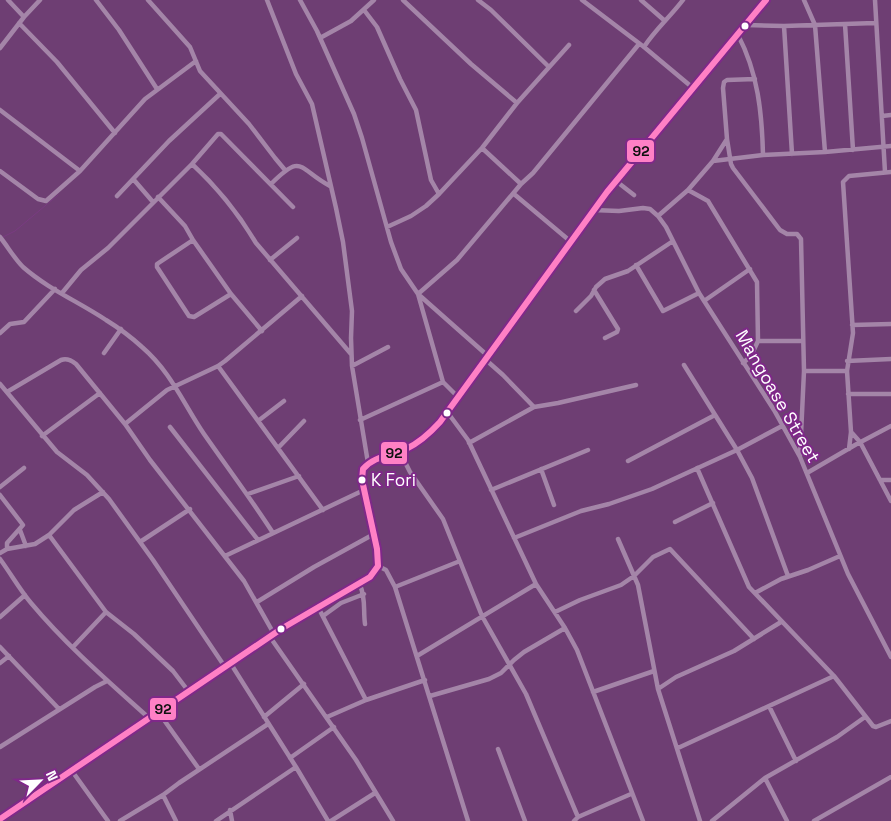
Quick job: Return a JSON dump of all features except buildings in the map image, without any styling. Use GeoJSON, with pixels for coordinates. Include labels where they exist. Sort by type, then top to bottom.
{"type":"FeatureCollection","features":[{"type":"Feature","properties":{"kind":"street"},"geometry":{"type":"LineString","coordinates":[[8,0],[24,17]]}},
{"type":"Feature","properties":{"kind":"street"},"geometry":{"type":"LineString","coordinates":[[0,48],[40,0]]}},
{"type":"Feature","properties":{"kind":"street"},"geometry":{"type":"LineString","coordinates":[[96,0],[119,30],[157,89]]}},
{"type":"Feature","properties":{"kind":"street"},"geometry":{"type":"LineString","coordinates":[[148,0],[186,43],[200,71],[249,124],[286,170]]}},
{"type":"Feature","properties":{"kind":"street"},"geometry":{"type":"LineString","coordinates":[[267,0],[296,74],[312,104],[330,186],[342,242],[352,311],[350,338],[352,366],[368,464]]}},
{"type":"Feature","properties":{"kind":"street"},"geometry":{"type":"LineString","coordinates":[[300,0],[320,38],[354,114],[401,269],[418,294],[487,358],[534,407]]}},
{"type":"Feature","properties":{"kind":"street"},"geometry":{"type":"LineString","coordinates":[[320,38],[351,21],[374,0]]}},
{"type":"Feature","properties":{"kind":"street"},"geometry":{"type":"LineString","coordinates":[[403,0],[471,64],[517,103]]}},
{"type":"Feature","properties":{"kind":"street"},"geometry":{"type":"LineString","coordinates":[[478,0],[491,10],[549,67]]}},
{"type":"Feature","properties":{"kind":"street"},"geometry":{"type":"LineString","coordinates":[[582,0],[644,47],[693,88]]}},
{"type":"Feature","properties":{"kind":"street"},"geometry":{"type":"LineString","coordinates":[[641,0],[665,21]]}},
{"type":"Feature","properties":{"kind":"street"},"geometry":{"type":"LineString","coordinates":[[644,47],[656,29],[683,0]]}},
{"type":"Feature","properties":{"kind":"street"},"geometry":{"type":"LineString","coordinates":[[1,816],[72,772],[272,636],[318,607],[360,585],[370,577],[378,566],[377,549],[361,471],[368,464],[400,452],[426,437],[448,413],[593,210],[766,0]]}},
{"type":"Feature","properties":{"kind":"street"},"geometry":{"type":"LineString","coordinates":[[804,0],[815,25],[825,152]]}},
{"type":"Feature","properties":{"kind":"street"},"geometry":{"type":"LineString","coordinates":[[849,449],[851,432],[847,361],[851,346],[852,325],[843,182],[849,176],[888,172],[884,146],[875,0]]}},
{"type":"Feature","properties":{"kind":"street"},"geometry":{"type":"LineString","coordinates":[[364,10],[377,27],[400,80],[416,110],[431,180],[439,194]]}},
{"type":"Feature","properties":{"kind":"street"},"geometry":{"type":"LineString","coordinates":[[19,23],[57,62],[115,132]]}},
{"type":"Feature","properties":{"kind":"street"},"geometry":{"type":"LineString","coordinates":[[746,24],[784,26],[875,23]]}},
{"type":"Feature","properties":{"kind":"street"},"geometry":{"type":"LineString","coordinates":[[845,24],[853,150]]}},
{"type":"Feature","properties":{"kind":"street"},"geometry":{"type":"LineString","coordinates":[[784,26],[792,154]]}},
{"type":"Feature","properties":{"kind":"street"},"geometry":{"type":"LineString","coordinates":[[738,35],[744,46],[755,79],[762,120],[763,155]]}},
{"type":"Feature","properties":{"kind":"street"},"geometry":{"type":"LineString","coordinates":[[418,294],[457,260],[521,184],[533,173],[638,44]]}},
{"type":"Feature","properties":{"kind":"street"},"geometry":{"type":"LineString","coordinates":[[388,227],[411,216],[439,194],[482,148],[517,103],[569,45]]}},
{"type":"Feature","properties":{"kind":"street"},"geometry":{"type":"LineString","coordinates":[[0,171],[38,199],[46,201],[80,171],[145,99],[196,61]]}},
{"type":"Feature","properties":{"kind":"street"},"geometry":{"type":"LineString","coordinates":[[755,79],[727,80],[724,82],[727,138],[733,168],[747,189],[780,230],[787,234],[800,235],[804,371],[800,457]]}},
{"type":"Feature","properties":{"kind":"street"},"geometry":{"type":"LineString","coordinates":[[117,196],[169,141],[220,94]]}},
{"type":"Feature","properties":{"kind":"street"},"geometry":{"type":"LineString","coordinates":[[0,110],[80,171]]}},
{"type":"Feature","properties":{"kind":"street"},"geometry":{"type":"LineString","coordinates":[[882,116],[891,115]]}},
{"type":"Feature","properties":{"kind":"street"},"geometry":{"type":"LineString","coordinates":[[62,293],[81,270],[108,248],[192,164],[218,134],[222,134],[293,207]]}},
{"type":"Feature","properties":{"kind":"street"},"geometry":{"type":"LineString","coordinates":[[593,210],[619,211],[644,208],[650,209],[658,216],[688,190],[713,161],[727,138]]}},
{"type":"Feature","properties":{"kind":"street"},"geometry":{"type":"LineString","coordinates":[[713,161],[763,155],[891,146]]}},
{"type":"Feature","properties":{"kind":"street"},"geometry":{"type":"LineString","coordinates":[[482,148],[521,184]]}},
{"type":"Feature","properties":{"kind":"street"},"geometry":{"type":"LineString","coordinates":[[192,164],[215,186],[256,243],[352,355]]}},
{"type":"Feature","properties":{"kind":"street"},"geometry":{"type":"LineString","coordinates":[[271,184],[292,166],[301,166],[318,180],[330,186]]}},
{"type":"Feature","properties":{"kind":"street"},"geometry":{"type":"LineString","coordinates":[[134,180],[153,202]]}},
{"type":"Feature","properties":{"kind":"street"},"geometry":{"type":"LineString","coordinates":[[616,181],[634,194]]}},
{"type":"Feature","properties":{"kind":"street"},"geometry":{"type":"LineString","coordinates":[[688,190],[708,201],[757,282],[758,341],[753,354],[742,363]]}},
{"type":"Feature","properties":{"kind":"street"},"geometry":{"type":"LineString","coordinates":[[514,194],[570,241]]}},
{"type":"Feature","properties":{"kind":"street"},"geometry":{"type":"LineString","coordinates":[[158,197],[185,226],[231,294],[262,331]]}},
{"type":"Feature","properties":{"kind":"street","name":"Mangoase Street"},"geometry":{"type":"LineString","coordinates":[[658,216],[666,227],[699,293],[742,363],[774,410],[800,457],[840,556],[863,604],[889,646],[891,657]]}},
{"type":"Feature","properties":{"kind":"street"},"geometry":{"type":"LineString","coordinates":[[0,237],[23,267],[121,330],[159,363],[204,434],[248,494],[273,534]]}},
{"type":"Feature","properties":{"kind":"street"},"geometry":{"type":"LineString","coordinates":[[270,260],[297,238]]}},
{"type":"Feature","properties":{"kind":"street"},"geometry":{"type":"LineString","coordinates":[[193,240],[157,264],[157,267],[190,316],[194,318],[231,294]]}},
{"type":"Feature","properties":{"kind":"street"},"geometry":{"type":"LineString","coordinates":[[576,311],[605,279],[628,270],[673,241]]}},
{"type":"Feature","properties":{"kind":"street"},"geometry":{"type":"LineString","coordinates":[[636,265],[663,310],[699,293]]}},
{"type":"Feature","properties":{"kind":"street"},"geometry":{"type":"LineString","coordinates":[[704,300],[750,269]]}},
{"type":"Feature","properties":{"kind":"street"},"geometry":{"type":"LineString","coordinates":[[0,333],[10,324],[24,322],[55,289]]}},
{"type":"Feature","properties":{"kind":"street"},"geometry":{"type":"LineString","coordinates":[[594,290],[618,329],[617,332],[605,338]]}},
{"type":"Feature","properties":{"kind":"street"},"geometry":{"type":"LineString","coordinates":[[418,294],[443,382],[459,398]]}},
{"type":"Feature","properties":{"kind":"street"},"geometry":{"type":"LineString","coordinates":[[125,424],[175,386],[218,366],[302,296]]}},
{"type":"Feature","properties":{"kind":"street"},"geometry":{"type":"LineString","coordinates":[[852,325],[891,324]]}},
{"type":"Feature","properties":{"kind":"street"},"geometry":{"type":"LineString","coordinates":[[104,353],[121,330]]}},
{"type":"Feature","properties":{"kind":"street"},"geometry":{"type":"LineString","coordinates":[[758,341],[802,340]]}},
{"type":"Feature","properties":{"kind":"street"},"geometry":{"type":"LineString","coordinates":[[352,366],[388,346]]}},
{"type":"Feature","properties":{"kind":"street"},"geometry":{"type":"LineString","coordinates":[[6,392],[65,359],[76,364],[125,424],[150,460],[190,509],[244,581],[257,602],[272,636],[356,760],[392,821]]}},
{"type":"Feature","properties":{"kind":"street"},"geometry":{"type":"LineString","coordinates":[[847,361],[891,359]]}},
{"type":"Feature","properties":{"kind":"street"},"geometry":{"type":"LineString","coordinates":[[684,365],[737,450],[752,478],[788,576]]}},
{"type":"Feature","properties":{"kind":"street"},"geometry":{"type":"LineString","coordinates":[[218,366],[323,510]]}},
{"type":"Feature","properties":{"kind":"street"},"geometry":{"type":"LineString","coordinates":[[804,371],[847,371]]}},
{"type":"Feature","properties":{"kind":"street"},"geometry":{"type":"LineString","coordinates":[[360,420],[443,382]]}},
{"type":"Feature","properties":{"kind":"street"},"geometry":{"type":"LineString","coordinates":[[0,384],[57,452],[87,475],[103,492],[264,717],[330,821],[375,793]]}},
{"type":"Feature","properties":{"kind":"street"},"geometry":{"type":"LineString","coordinates":[[469,443],[534,407],[636,385]]}},
{"type":"Feature","properties":{"kind":"street"},"geometry":{"type":"LineString","coordinates":[[42,436],[100,393]]}},
{"type":"Feature","properties":{"kind":"street"},"geometry":{"type":"LineString","coordinates":[[848,394],[891,394]]}},
{"type":"Feature","properties":{"kind":"street"},"geometry":{"type":"LineString","coordinates":[[258,421],[284,401]]}},
{"type":"Feature","properties":{"kind":"street"},"geometry":{"type":"LineString","coordinates":[[448,413],[464,432],[536,584],[577,650],[642,821]]}},
{"type":"Feature","properties":{"kind":"street"},"geometry":{"type":"LineString","coordinates":[[628,461],[715,415]]}},
{"type":"Feature","properties":{"kind":"street"},"geometry":{"type":"LineString","coordinates":[[278,448],[304,421]]}},
{"type":"Feature","properties":{"kind":"street"},"geometry":{"type":"LineString","coordinates":[[514,538],[572,514],[652,489],[737,450],[782,426]]}},
{"type":"Feature","properties":{"kind":"street"},"geometry":{"type":"LineString","coordinates":[[807,474],[891,426]]}},
{"type":"Feature","properties":{"kind":"street"},"geometry":{"type":"LineString","coordinates":[[170,427],[258,540]]}},
{"type":"Feature","properties":{"kind":"street"},"geometry":{"type":"LineString","coordinates":[[851,432],[860,442],[891,501]]}},
{"type":"Feature","properties":{"kind":"street"},"geometry":{"type":"LineString","coordinates":[[491,490],[588,450]]}},
{"type":"Feature","properties":{"kind":"street"},"geometry":{"type":"LineString","coordinates":[[400,452],[410,472],[443,519],[482,616],[526,694],[576,819],[631,794]]}},
{"type":"Feature","properties":{"kind":"street"},"geometry":{"type":"LineString","coordinates":[[0,487],[24,468]]}},
{"type":"Feature","properties":{"kind":"street"},"geometry":{"type":"LineString","coordinates":[[697,468],[749,587],[834,676],[865,718],[874,727],[891,723]]}},
{"type":"Feature","properties":{"kind":"street"},"geometry":{"type":"LineString","coordinates":[[541,469],[554,505]]}},
{"type":"Feature","properties":{"kind":"street"},"geometry":{"type":"LineString","coordinates":[[248,494],[299,476]]}},
{"type":"Feature","properties":{"kind":"street"},"geometry":{"type":"LineString","coordinates":[[880,480],[891,480]]}},
{"type":"Feature","properties":{"kind":"street"},"geometry":{"type":"LineString","coordinates":[[226,556],[364,490]]}},
{"type":"Feature","properties":{"kind":"street"},"geometry":{"type":"LineString","coordinates":[[0,553],[7,549],[35,544],[49,535],[74,510],[103,492]]}},
{"type":"Feature","properties":{"kind":"street"},"geometry":{"type":"LineString","coordinates":[[0,495],[23,525],[7,542],[7,549]]}},
{"type":"Feature","properties":{"kind":"street"},"geometry":{"type":"LineString","coordinates":[[675,522],[712,503]]}},
{"type":"Feature","properties":{"kind":"street"},"geometry":{"type":"LineString","coordinates":[[140,542],[190,509]]}},
{"type":"Feature","properties":{"kind":"street"},"geometry":{"type":"LineString","coordinates":[[20,530],[26,546]]}},
{"type":"Feature","properties":{"kind":"street"},"geometry":{"type":"LineString","coordinates":[[257,602],[314,567],[374,534]]}},
{"type":"Feature","properties":{"kind":"street"},"geometry":{"type":"LineString","coordinates":[[49,535],[106,612],[134,634],[173,671],[189,692]]}},
{"type":"Feature","properties":{"kind":"street"},"geometry":{"type":"LineString","coordinates":[[618,539],[640,594],[658,689],[700,821]]}},
{"type":"Feature","properties":{"kind":"street"},"geometry":{"type":"LineString","coordinates":[[555,612],[580,600],[621,585],[634,576],[653,557],[670,549],[754,639]]}},
{"type":"Feature","properties":{"kind":"street"},"geometry":{"type":"LineString","coordinates":[[754,593],[788,576],[808,570],[840,556]]}},
{"type":"Feature","properties":{"kind":"street"},"geometry":{"type":"LineString","coordinates":[[0,560],[25,595],[47,621],[107,681],[150,719]]}},
{"type":"Feature","properties":{"kind":"street"},"geometry":{"type":"LineString","coordinates":[[396,587],[460,562]]}},
{"type":"Feature","properties":{"kind":"street"},"geometry":{"type":"LineString","coordinates":[[378,566],[386,570],[396,587],[468,821]]}},
{"type":"Feature","properties":{"kind":"street"},"geometry":{"type":"LineString","coordinates":[[417,656],[536,584]]}},
{"type":"Feature","properties":{"kind":"street"},"geometry":{"type":"LineString","coordinates":[[360,585],[364,594],[365,624]]}},
{"type":"Feature","properties":{"kind":"street"},"geometry":{"type":"LineString","coordinates":[[323,616],[341,603],[364,594]]}},
{"type":"Feature","properties":{"kind":"street"},"geometry":{"type":"LineString","coordinates":[[0,617],[25,595]]}},
{"type":"Feature","properties":{"kind":"street"},"geometry":{"type":"LineString","coordinates":[[318,607],[366,700]]}},
{"type":"Feature","properties":{"kind":"street"},"geometry":{"type":"LineString","coordinates":[[73,647],[106,612]]}},
{"type":"Feature","properties":{"kind":"street"},"geometry":{"type":"LineString","coordinates":[[658,689],[676,677],[734,651],[781,622]]}},
{"type":"Feature","properties":{"kind":"street"},"geometry":{"type":"LineString","coordinates":[[430,696],[490,679],[501,673],[524,652],[565,628]]}},
{"type":"Feature","properties":{"kind":"street"},"geometry":{"type":"LineString","coordinates":[[0,646],[60,709]]}},
{"type":"Feature","properties":{"kind":"street"},"geometry":{"type":"LineString","coordinates":[[0,663],[9,656]]}},
{"type":"Feature","properties":{"kind":"street"},"geometry":{"type":"LineString","coordinates":[[593,692],[654,671]]}},
{"type":"Feature","properties":{"kind":"street"},"geometry":{"type":"LineString","coordinates":[[678,748],[834,676]]}},
{"type":"Feature","properties":{"kind":"street"},"geometry":{"type":"LineString","coordinates":[[327,717],[366,700],[425,680]]}},
{"type":"Feature","properties":{"kind":"street"},"geometry":{"type":"LineString","coordinates":[[0,747],[107,681]]}},
{"type":"Feature","properties":{"kind":"street"},"geometry":{"type":"LineString","coordinates":[[264,717],[304,684]]}},
{"type":"Feature","properties":{"kind":"street"},"geometry":{"type":"LineString","coordinates":[[769,706],[796,761]]}},
{"type":"Feature","properties":{"kind":"street"},"geometry":{"type":"LineString","coordinates":[[159,713],[199,769]]}},
{"type":"Feature","properties":{"kind":"street"},"geometry":{"type":"LineString","coordinates":[[712,821],[765,778],[837,737],[865,718]]}},
{"type":"Feature","properties":{"kind":"street"},"geometry":{"type":"LineString","coordinates":[[120,821],[163,795],[268,724]]}},
{"type":"Feature","properties":{"kind":"street"},"geometry":{"type":"LineString","coordinates":[[290,758],[334,727]]}},
{"type":"Feature","properties":{"kind":"street"},"geometry":{"type":"LineString","coordinates":[[498,749],[526,821]]}},
{"type":"Feature","properties":{"kind":"street"},"geometry":{"type":"LineString","coordinates":[[216,821],[296,767]]}},
{"type":"Feature","properties":{"kind":"street"},"geometry":{"type":"LineString","coordinates":[[72,772],[108,821]]}},
{"type":"Feature","properties":{"kind":"street"},"geometry":{"type":"LineString","coordinates":[[814,821],[891,777]]}},
{"type":"Feature","properties":{"kind":"street"},"geometry":{"type":"LineString","coordinates":[[765,778],[787,821]]}},
{"type":"Feature","properties":{"kind":"street"},"geometry":{"type":"LineString","coordinates":[[163,795],[176,821]]}},
{"type":"Feature","properties":{"kind":"street"},"geometry":{"type":"LineString","coordinates":[[230,810],[232,821]]}},
{"type":"Feature","properties":{"kind":"waterway"},"geometry":{"type":"LineString","coordinates":[[3,237],[15,231],[58,195]]}},
{"type":"Feature","properties":{"kind":"transit line","name":"92"},"geometry":{"type":"LineString","coordinates":[[0,819],[281,629],[370,577],[378,566],[377,549],[362,480],[363,469],[372,461],[415,444],[440,422],[607,192],[766,0]]}},
{"type":"Feature","properties":{"kind":"place","name":"K Fori"},"geometry":{"type":"Point","coordinates":[362,480]}}]}
